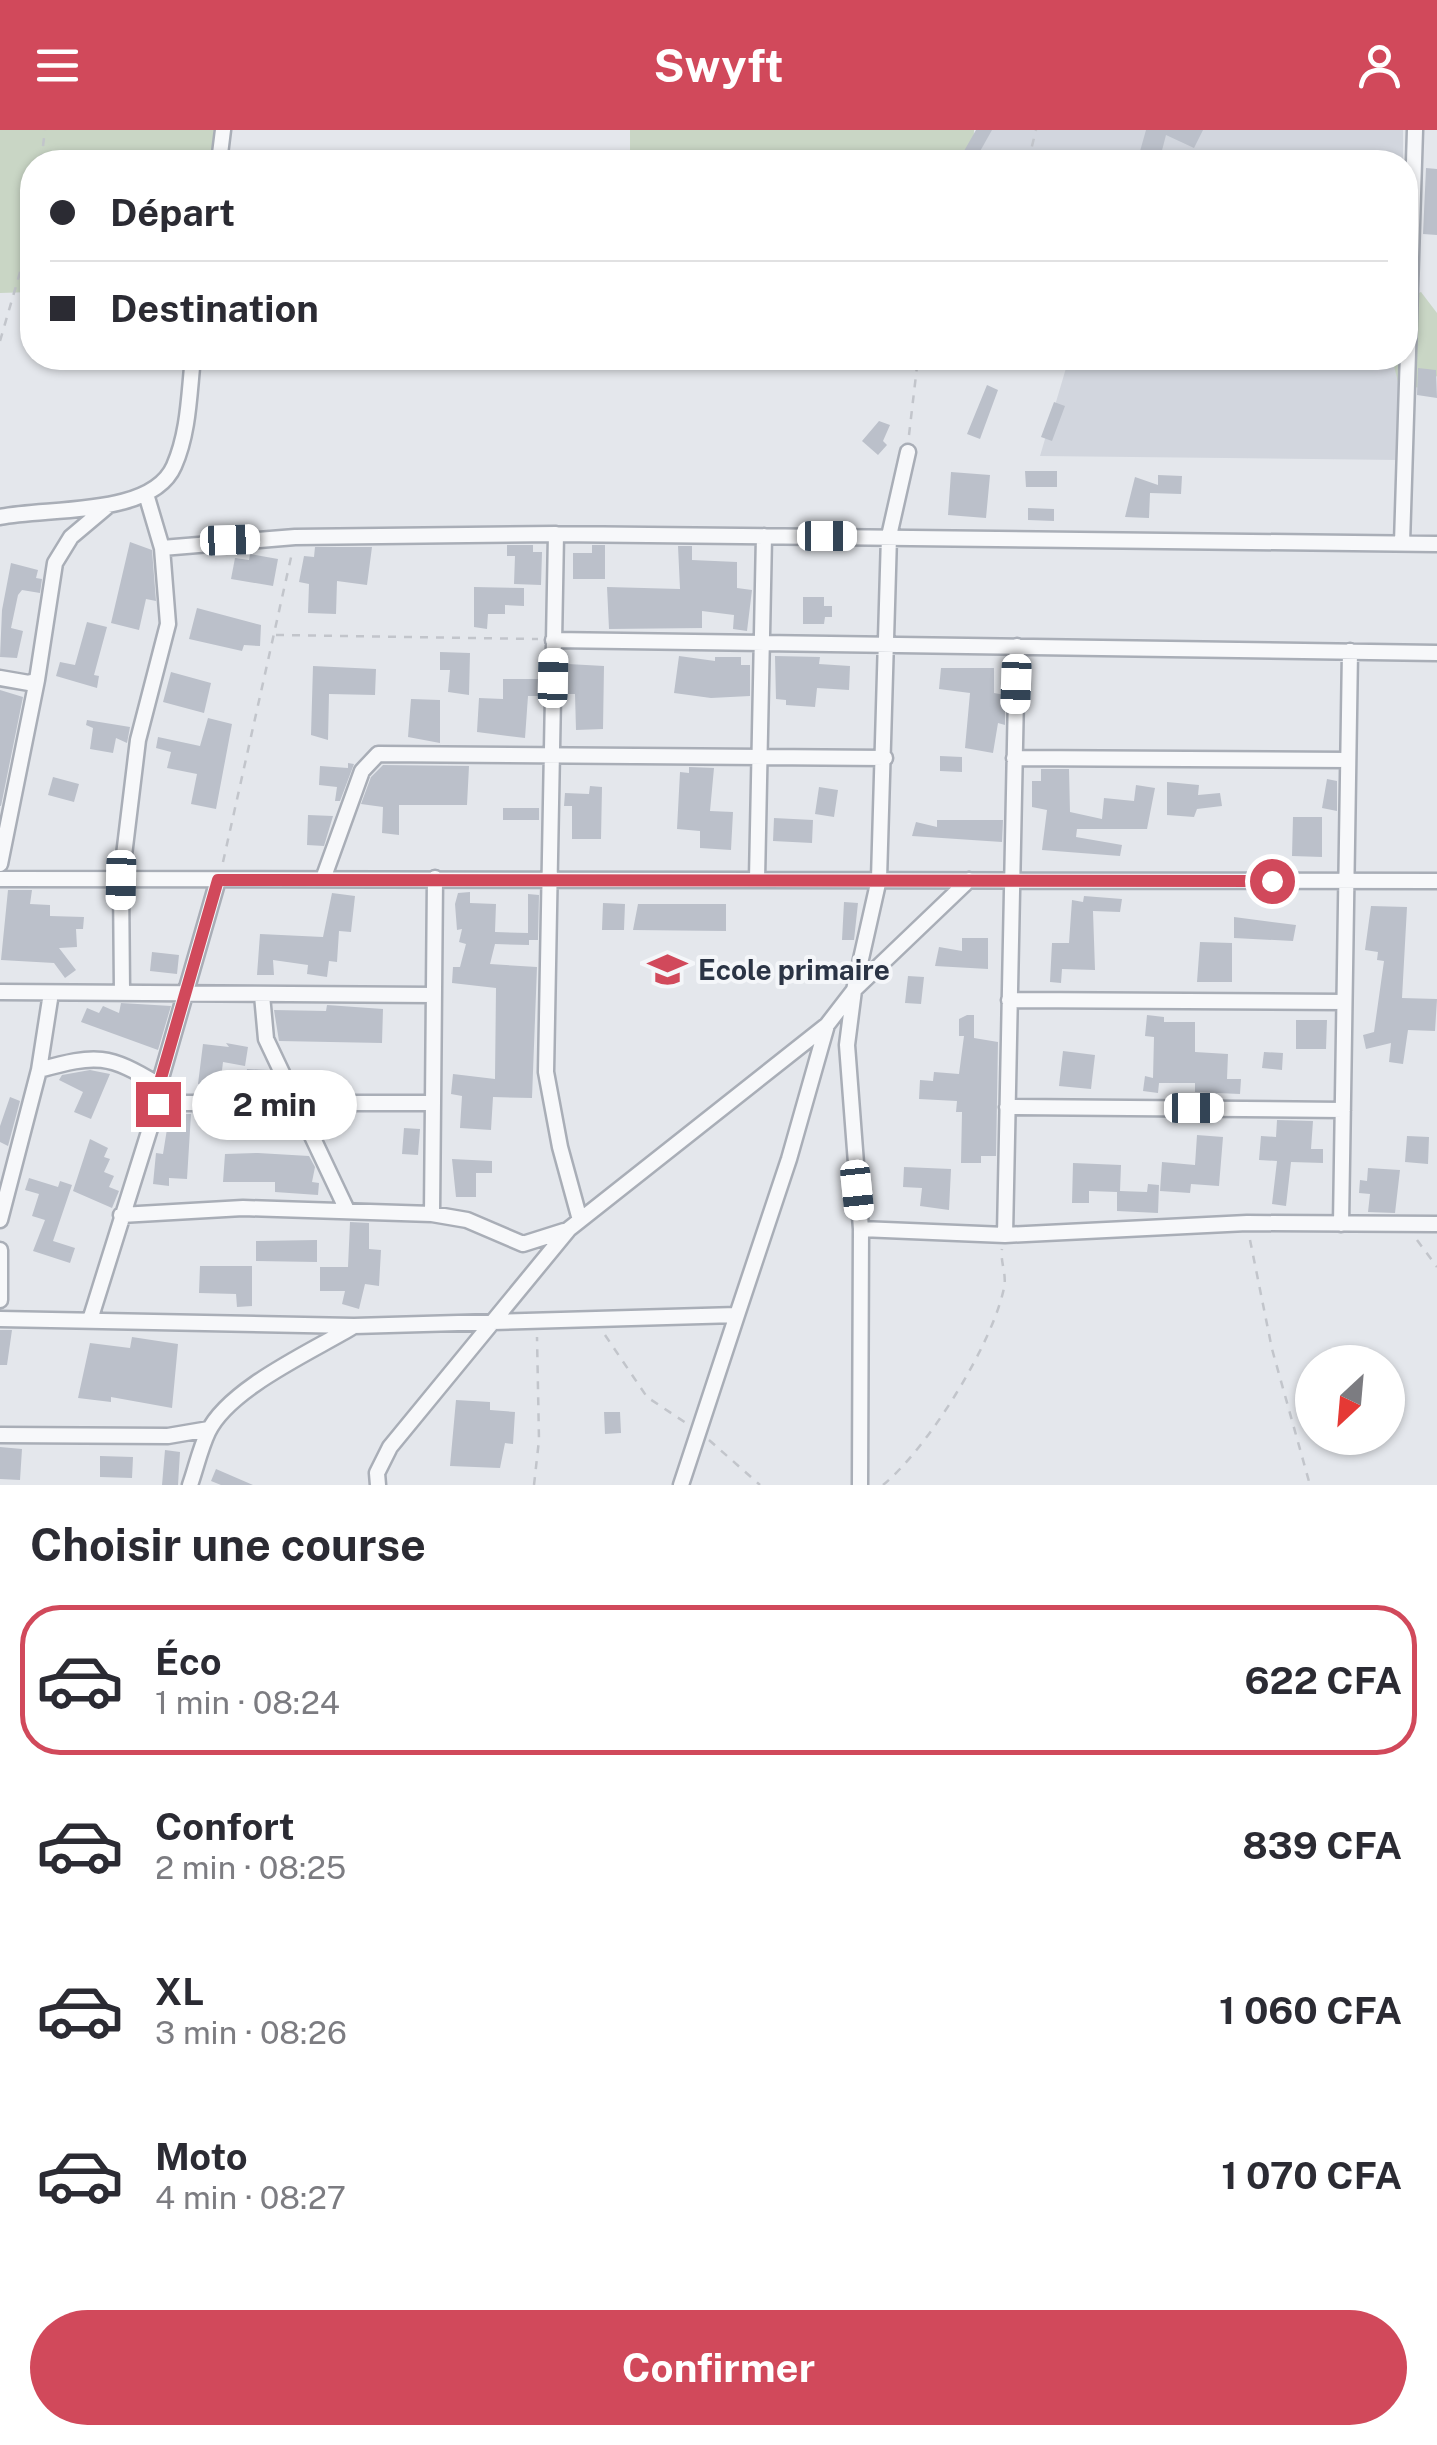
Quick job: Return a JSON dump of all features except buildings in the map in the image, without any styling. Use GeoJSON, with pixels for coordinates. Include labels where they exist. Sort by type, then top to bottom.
{"type":"FeatureCollection","features":[{"type":"Feature","properties":{"kind":"street"},"geometry":{"type":"LineString","coordinates":[[0,517],[110,504],[146,494],[172,471],[179,453],[191,370]]}},
{"type":"Feature","properties":{"kind":"street"},"geometry":{"type":"LineString","coordinates":[[1402,544],[1407,370]]}},
{"type":"Feature","properties":{"kind":"street"},"geometry":{"type":"LineString","coordinates":[[860,1485],[861,1229],[848,1075],[854,990],[879,880],[890,536],[908,452]]}},
{"type":"Feature","properties":{"kind":"street"},"geometry":{"type":"LineString","coordinates":[[122,991],[121,880],[142,715],[168,624],[162,548],[146,494]]}},
{"type":"Feature","properties":{"kind":"street"},"geometry":{"type":"LineString","coordinates":[[0,864],[37,680],[55,564],[72,537],[110,504]]}},
{"type":"Feature","properties":{"kind":"street"},"geometry":{"type":"LineString","coordinates":[[162,548],[296,537],[556,534],[1437,544]]}},
{"type":"Feature","properties":{"kind":"street"},"geometry":{"type":"LineString","coordinates":[[556,534],[546,1072],[575,1224]]}},
{"type":"Feature","properties":{"kind":"street"},"geometry":{"type":"LineString","coordinates":[[757,879],[764,536]]}},
{"type":"Feature","properties":{"kind":"street"},"geometry":{"type":"LineString","coordinates":[[554,640],[1437,652]]}},
{"type":"Feature","properties":{"kind":"street"},"geometry":{"type":"LineString","coordinates":[[1005,1235],[1017,646]]}},
{"type":"Feature","properties":{"kind":"street"},"geometry":{"type":"LineString","coordinates":[[1341,1224],[1350,652]]}},
{"type":"Feature","properties":{"kind":"street"},"geometry":{"type":"LineString","coordinates":[[0,678],[28,683],[37,680]]}},
{"type":"Feature","properties":{"kind":"street"},"geometry":{"type":"LineString","coordinates":[[322,879],[362,771],[378,754],[884,758]]}},
{"type":"Feature","properties":{"kind":"street"},"geometry":{"type":"LineString","coordinates":[[1014,758],[1348,760]]}},
{"type":"Feature","properties":{"kind":"street"},"geometry":{"type":"LineString","coordinates":[[432,1214],[435,878]]}},
{"type":"Feature","properties":{"kind":"street"},"geometry":{"type":"LineString","coordinates":[[0,879],[1437,881]]}},
{"type":"Feature","properties":{"kind":"street"},"geometry":{"type":"LineString","coordinates":[[90,1320],[158,1104],[159,1085],[218,880]]}},
{"type":"Feature","properties":{"kind":"street"},"geometry":{"type":"LineString","coordinates":[[378,1485],[378,1474],[390,1447],[575,1224],[827,1025],[854,990],[969,880]]}},
{"type":"Feature","properties":{"kind":"street"},"geometry":{"type":"LineString","coordinates":[[0,992],[434,995]]}},
{"type":"Feature","properties":{"kind":"street"},"geometry":{"type":"LineString","coordinates":[[0,1220],[40,1070],[51,993]]}},
{"type":"Feature","properties":{"kind":"street"},"geometry":{"type":"LineString","coordinates":[[262,995],[266,1038],[300,1103],[346,1208]]}},
{"type":"Feature","properties":{"kind":"street"},"geometry":{"type":"LineString","coordinates":[[1010,1000],[1344,1002]]}},
{"type":"Feature","properties":{"kind":"street"},"geometry":{"type":"LineString","coordinates":[[681,1485],[789,1159],[827,1025]]}},
{"type":"Feature","properties":{"kind":"street"},"geometry":{"type":"LineString","coordinates":[[40,1070],[90,1056],[114,1059],[159,1085]]}},
{"type":"Feature","properties":{"kind":"street"},"geometry":{"type":"LineString","coordinates":[[158,1104],[433,1102]]}},
{"type":"Feature","properties":{"kind":"street"},"geometry":{"type":"LineString","coordinates":[[1007,1106],[1342,1110]]}},
{"type":"Feature","properties":{"kind":"street"},"geometry":{"type":"LineString","coordinates":[[122,1215],[346,1208],[432,1214],[467,1220],[522,1244],[575,1224]]}},
{"type":"Feature","properties":{"kind":"street"},"geometry":{"type":"LineString","coordinates":[[861,1229],[1005,1235],[1247,1223],[1437,1224]]}},
{"type":"Feature","properties":{"kind":"street"},"geometry":{"type":"LineString","coordinates":[[0,1250],[0,1300]]}},
{"type":"Feature","properties":{"kind":"street"},"geometry":{"type":"LineString","coordinates":[[0,1320],[354,1326],[736,1315]]}},
{"type":"Feature","properties":{"kind":"street"},"geometry":{"type":"LineString","coordinates":[[190,1485],[209,1429],[252,1387],[354,1326]]}},
{"type":"Feature","properties":{"kind":"street"},"geometry":{"type":"LineString","coordinates":[[0,1435],[168,1436],[209,1429]]}},
{"type":"Feature","properties":{"kind":"path"},"geometry":{"type":"LineString","coordinates":[[0,342],[20,273]]}},
{"type":"Feature","properties":{"kind":"path"},"geometry":{"type":"LineString","coordinates":[[908,452],[917,370]]}},
{"type":"Feature","properties":{"kind":"path"},"geometry":{"type":"LineString","coordinates":[[218,880],[296,537]]}},
{"type":"Feature","properties":{"kind":"path"},"geometry":{"type":"LineString","coordinates":[[275,635],[554,640]]}},
{"type":"Feature","properties":{"kind":"path"},"geometry":{"type":"LineString","coordinates":[[1247,1223],[1272,1350],[1310,1485]]}},
{"type":"Feature","properties":{"kind":"path"},"geometry":{"type":"LineString","coordinates":[[1405,1224],[1437,1267]]}},
{"type":"Feature","properties":{"kind":"path"},"geometry":{"type":"LineString","coordinates":[[883,1485],[907,1466],[958,1391],[1005,1286],[1000,1256],[1005,1235]]}},
{"type":"Feature","properties":{"kind":"path"},"geometry":{"type":"LineString","coordinates":[[534,1485],[539,1440],[534,1379],[538,1321]]}},
{"type":"Feature","properties":{"kind":"path"},"geometry":{"type":"LineString","coordinates":[[598,1321],[620,1362],[647,1397],[701,1433],[760,1485]]}},
{"type":"Feature","properties":{"kind":"shaded area"},"geometry":{"type":"Polygon","coordinates":[[[984,130],[1403,130],[1403,150],[981,150],[984,130]]]}},
{"type":"Feature","properties":{"kind":"shaded area"},"geometry":{"type":"Polygon","coordinates":[[[1065,370],[1400,370],[1399,460],[1040,456],[1065,370]]]}},
{"type":"Feature","properties":{"kind":"green space"},"geometry":{"type":"Polygon","coordinates":[[[0,130],[214,130],[212,150],[20,150],[20,292],[0,293],[0,130]]]}},
{"type":"Feature","properties":{"kind":"green space"},"geometry":{"type":"Polygon","coordinates":[[[630,130],[974,130],[973,150],[630,150],[630,130]]]}},
{"type":"Feature","properties":{"kind":"green space"},"geometry":{"type":"Polygon","coordinates":[[[1421,292],[1437,313],[1437,376],[1419,388],[1398,382],[1395,370],[1418,370],[1421,292]]]}},
{"type":"Feature","properties":{"kind":"place","name":"Ecole primaire"},"geometry":{"type":"Point","coordinates":[668,970]}},
{"type":"Feature","properties":{"kind":"route"},"geometry":{"type":"LineString","coordinates":[[158,1104],[159,1085],[218,880],[1272,881]]}}]}
